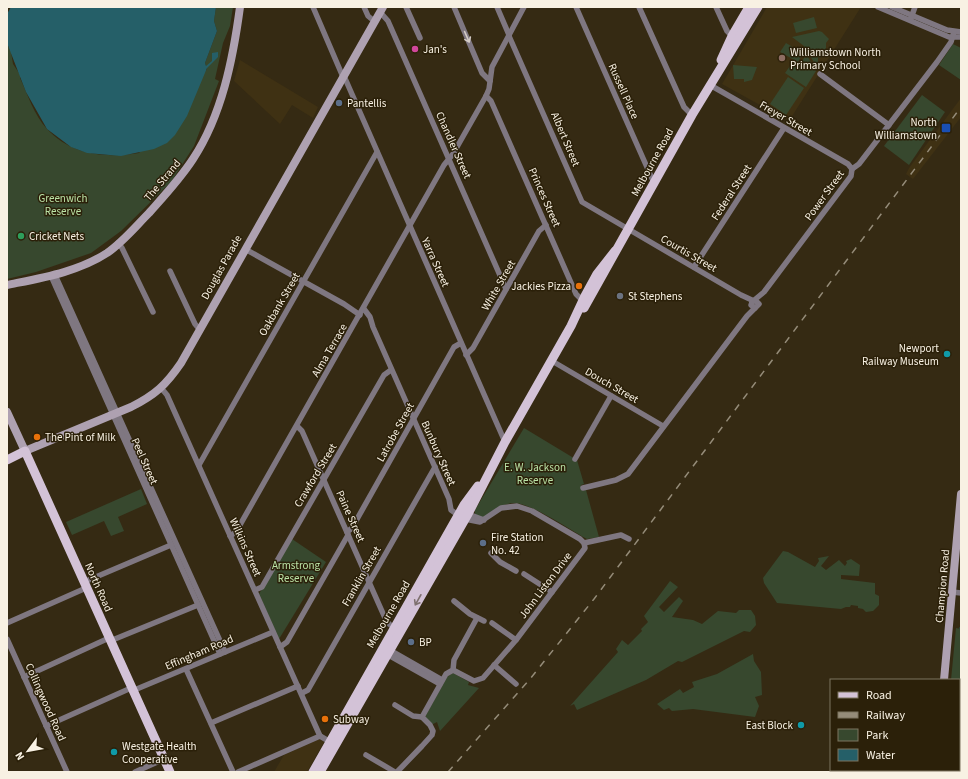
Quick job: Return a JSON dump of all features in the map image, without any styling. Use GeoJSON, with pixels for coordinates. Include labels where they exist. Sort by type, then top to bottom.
{"type":"FeatureCollection","features":[{"type":"Feature","properties":{"kind":"main road","name":"Melbourne Road"},"geometry":{"type":"LineString","coordinates":[[313,772],[332,744],[489,472],[584,302],[603,276],[615,251],[736,38],[750,7]]}},
{"type":"Feature","properties":{"kind":"main road","name":"Melbourne Road"},"geometry":{"type":"LineString","coordinates":[[736,38],[758,7]]}},
{"type":"Feature","properties":{"kind":"main road","name":"Douglas Parade"},"geometry":{"type":"LineString","coordinates":[[7,460],[25,451]]}},
{"type":"Feature","properties":{"kind":"main road","name":"North Road"},"geometry":{"type":"LineString","coordinates":[[25,451],[170,772]]}},
{"type":"Feature","properties":{"kind":"main road","name":"Melbourne Road"},"geometry":{"type":"LineString","coordinates":[[320,772],[332,744]]}},
{"type":"Feature","properties":{"kind":"street","name":"The Strand"},"geometry":{"type":"LineString","coordinates":[[7,285],[53,276],[93,260],[108,252],[182,176],[208,131],[227,75],[240,7]]}},
{"type":"Feature","properties":{"kind":"street","name":"Yarra Street"},"geometry":{"type":"LineString","coordinates":[[313,7],[336,58],[342,79],[350,90],[505,442]]}},
{"type":"Feature","properties":{"kind":"street"},"geometry":{"type":"LineString","coordinates":[[364,7],[369,18],[374,21]]}},
{"type":"Feature","properties":{"kind":"street"},"geometry":{"type":"LineString","coordinates":[[406,7],[420,38]]}},
{"type":"Feature","properties":{"kind":"street"},"geometry":{"type":"LineString","coordinates":[[454,7],[483,74],[490,81]]}},
{"type":"Feature","properties":{"kind":"street","name":"Albert Street"},"geometry":{"type":"LineString","coordinates":[[496,7],[582,202],[628,229]]}},
{"type":"Feature","properties":{"kind":"street"},"geometry":{"type":"LineString","coordinates":[[480,67],[485,71],[491,68],[524,7]]}},
{"type":"Feature","properties":{"kind":"street","name":"Russell Place"},"geometry":{"type":"LineString","coordinates":[[576,7],[654,183]]}},
{"type":"Feature","properties":{"kind":"street"},"geometry":{"type":"LineString","coordinates":[[640,7],[684,107],[692,114]]}},
{"type":"Feature","properties":{"kind":"street"},"geometry":{"type":"LineString","coordinates":[[716,7],[727,31],[736,38]]}},
{"type":"Feature","properties":{"kind":"street"},"geometry":{"type":"LineString","coordinates":[[878,7],[954,32],[961,32]]}},
{"type":"Feature","properties":{"kind":"street"},"geometry":{"type":"LineString","coordinates":[[892,7],[952,38],[961,37]]}},
{"type":"Feature","properties":{"kind":"street"},"geometry":{"type":"LineString","coordinates":[[911,18],[915,7]]}},
{"type":"Feature","properties":{"kind":"street","name":"Douglas Parade"},"geometry":{"type":"LineString","coordinates":[[25,451],[115,414],[145,400],[162,388],[181,363],[381,9]]}},
{"type":"Feature","properties":{"kind":"street","name":"Chandler Street"},"geometry":{"type":"LineString","coordinates":[[381,9],[388,21],[506,289]]}},
{"type":"Feature","properties":{"kind":"street","name":"Power Street"},"geometry":{"type":"LineString","coordinates":[[583,488],[626,476],[851,176],[852,169],[859,164],[937,62],[952,38],[954,32]]}},
{"type":"Feature","properties":{"kind":"street","name":"Yarra Street"},"geometry":{"type":"LineString","coordinates":[[336,58],[341,65],[348,67]]}},
{"type":"Feature","properties":{"kind":"street","name":"Alma Terrace"},"geometry":{"type":"LineString","coordinates":[[230,536],[236,532],[486,96],[490,81],[491,68]]}},
{"type":"Feature","properties":{"kind":"street"},"geometry":{"type":"LineString","coordinates":[[820,74],[889,125]]}},
{"type":"Feature","properties":{"kind":"street"},"geometry":{"type":"LineString","coordinates":[[342,79],[350,90]]}},
{"type":"Feature","properties":{"kind":"street","name":"Freyer Street"},"geometry":{"type":"LineString","coordinates":[[710,85],[848,164],[852,169]]}},
{"type":"Feature","properties":{"kind":"street","name":"Princes Street"},"geometry":{"type":"LineString","coordinates":[[486,96],[491,100],[576,294],[584,302]]}},
{"type":"Feature","properties":{"kind":"street","name":"Federal Street"},"geometry":{"type":"LineString","coordinates":[[694,267],[784,128]]}},
{"type":"Feature","properties":{"kind":"street","name":"Oakbank Street"},"geometry":{"type":"LineString","coordinates":[[199,466],[377,152]]}},
{"type":"Feature","properties":{"kind":"street","name":"White Street"},"geometry":{"type":"LineString","coordinates":[[466,355],[473,348],[539,231],[546,225]]}},
{"type":"Feature","properties":{"kind":"street","name":"Courtis Street"},"geometry":{"type":"LineString","coordinates":[[628,229],[754,304]]}},
{"type":"Feature","properties":{"kind":"street"},"geometry":{"type":"LineString","coordinates":[[118,243],[122,248],[152,312]]}},
{"type":"Feature","properties":{"kind":"street","name":"Bunbury Street"},"geometry":{"type":"LineString","coordinates":[[246,249],[362,313],[373,327],[449,499],[463,515]]}},
{"type":"Feature","properties":{"kind":"street"},"geometry":{"type":"LineString","coordinates":[[170,271],[195,324],[200,330]]}},
{"type":"Feature","properties":{"kind":"street","name":"Peel Street"},"geometry":{"type":"LineString","coordinates":[[53,276],[222,653]]}},
{"type":"Feature","properties":{"kind":"street","name":"Latrobe Street"},"geometry":{"type":"LineString","coordinates":[[280,647],[287,642],[455,347],[461,343]]}},
{"type":"Feature","properties":{"kind":"street","name":"Douch Street"},"geometry":{"type":"LineString","coordinates":[[552,361],[663,426]]}},
{"type":"Feature","properties":{"kind":"street","name":"Crawford Street"},"geometry":{"type":"LineString","coordinates":[[255,590],[262,586],[324,478],[328,475],[385,374],[391,370]]}},
{"type":"Feature","properties":{"kind":"street","name":"Wilkins Street"},"geometry":{"type":"LineString","coordinates":[[162,388],[167,395],[320,736]]}},
{"type":"Feature","properties":{"kind":"street"},"geometry":{"type":"LineString","coordinates":[[575,459],[611,396]]}},
{"type":"Feature","properties":{"kind":"street","name":"North Road"},"geometry":{"type":"LineString","coordinates":[[7,412],[25,451]]}},
{"type":"Feature","properties":{"kind":"street","name":"Peel Street"},"geometry":{"type":"LineString","coordinates":[[115,414],[198,605],[222,653]]}},
{"type":"Feature","properties":{"kind":"street","name":"Paine Street"},"geometry":{"type":"LineString","coordinates":[[297,426],[302,431],[324,478],[385,618],[397,629]]}},
{"type":"Feature","properties":{"kind":"street","name":"Franklin Street"},"geometry":{"type":"LineString","coordinates":[[302,693],[308,690],[435,467]]}},
{"type":"Feature","properties":{"kind":"street","name":"Champion Road"},"geometry":{"type":"LineString","coordinates":[[944,679],[957,593],[961,494]]}},
{"type":"Feature","properties":{"kind":"street"},"geometry":{"type":"LineString","coordinates":[[463,515],[480,520],[486,519],[500,508],[513,506],[532,511],[580,538],[584,543],[619,535],[623,535],[629,539]]}},
{"type":"Feature","properties":{"kind":"street","name":"John Liston Drive"},"geometry":{"type":"LineString","coordinates":[[453,670],[472,681],[479,680],[516,640],[583,552],[584,543]]}},
{"type":"Feature","properties":{"kind":"street"},"geometry":{"type":"LineString","coordinates":[[7,623],[172,545]]}},
{"type":"Feature","properties":{"kind":"street"},"geometry":{"type":"LineString","coordinates":[[491,553],[498,561],[516,571]]}},
{"type":"Feature","properties":{"kind":"street"},"geometry":{"type":"LineString","coordinates":[[524,574],[552,592]]}},
{"type":"Feature","properties":{"kind":"street"},"geometry":{"type":"LineString","coordinates":[[454,601],[477,618],[484,621]]}},
{"type":"Feature","properties":{"kind":"street"},"geometry":{"type":"LineString","coordinates":[[24,677],[110,640],[198,605]]}},
{"type":"Feature","properties":{"kind":"street"},"geometry":{"type":"LineString","coordinates":[[422,717],[447,672],[453,670],[453,661],[477,618]]}},
{"type":"Feature","properties":{"kind":"street"},"geometry":{"type":"LineString","coordinates":[[492,623],[516,640]]}},
{"type":"Feature","properties":{"kind":"street","name":"Effingham Road"},"geometry":{"type":"LineString","coordinates":[[46,726],[273,632]]}},
{"type":"Feature","properties":{"kind":"street","name":"Collingwood Road"},"geometry":{"type":"LineString","coordinates":[[7,639],[67,772]]}},
{"type":"Feature","properties":{"kind":"street"},"geometry":{"type":"LineString","coordinates":[[385,651],[393,652],[414,667],[441,682]]}},
{"type":"Feature","properties":{"kind":"street"},"geometry":{"type":"LineString","coordinates":[[494,665],[516,684]]}},
{"type":"Feature","properties":{"kind":"street"},"geometry":{"type":"LineString","coordinates":[[186,669],[232,772]]}},
{"type":"Feature","properties":{"kind":"street"},"geometry":{"type":"LineString","coordinates":[[211,723],[298,686]]}},
{"type":"Feature","properties":{"kind":"street"},"geometry":{"type":"LineString","coordinates":[[366,755],[396,772],[432,735],[433,731],[431,726],[422,717],[413,716],[395,705]]}},
{"type":"Feature","properties":{"kind":"street"},"geometry":{"type":"LineString","coordinates":[[238,772],[320,736],[332,744]]}},
{"type":"Feature","properties":{"kind":"street"},"geometry":{"type":"LineString","coordinates":[[135,772],[164,759]]}},
{"type":"Feature","properties":{"kind":"shaded area","name":"Williamstown North Primary School"},"geometry":{"type":"Polygon","coordinates":[[[767,7],[861,7],[789,121],[722,84],[767,7]]]}},
{"type":"Feature","properties":{"kind":"shaded area"},"geometry":{"type":"Polygon","coordinates":[[[240,60],[318,107],[313,118],[292,105],[280,124],[234,81],[240,60]]]}},
{"type":"Feature","properties":{"kind":"shaded area"},"geometry":{"type":"Polygon","coordinates":[[[961,98],[961,117],[913,179],[906,174],[909,168],[961,98]]]}},
{"type":"Feature","properties":{"kind":"shaded area"},"geometry":{"type":"Polygon","coordinates":[[[319,739],[324,742],[307,772],[274,772],[284,755],[319,739]]]}},
{"type":"Feature","properties":{"kind":"green space","name":"Greenwich Reserve"},"geometry":{"type":"Polygon","coordinates":[[[216,7],[233,7],[230,26],[223,43],[215,79],[219,81],[194,146],[171,182],[121,231],[91,253],[36,272],[7,279],[7,44],[11,52],[13,64],[21,76],[20,78],[35,111],[42,123],[57,138],[78,150],[90,153],[102,155],[127,155],[139,153],[207,69],[205,63],[217,31],[214,21],[216,7]]]}},
{"type":"Feature","properties":{"kind":"green space"},"geometry":{"type":"Polygon","coordinates":[[[814,17],[817,28],[796,33],[793,23],[814,17]]]}},
{"type":"Feature","properties":{"kind":"green space"},"geometry":{"type":"Polygon","coordinates":[[[819,31],[829,39],[826,43],[826,48],[820,58],[818,57],[818,62],[815,64],[804,46],[792,37],[819,31]]]}},
{"type":"Feature","properties":{"kind":"green space"},"geometry":{"type":"Polygon","coordinates":[[[786,43],[803,53],[798,62],[780,52],[786,43]]]}},
{"type":"Feature","properties":{"kind":"green space"},"geometry":{"type":"Polygon","coordinates":[[[953,44],[961,48],[961,80],[939,65],[953,44]]]}},
{"type":"Feature","properties":{"kind":"green space"},"geometry":{"type":"Polygon","coordinates":[[[808,57],[816,71],[806,87],[785,73],[790,66],[800,65],[804,58],[808,57]]]}},
{"type":"Feature","properties":{"kind":"green space"},"geometry":{"type":"Polygon","coordinates":[[[733,65],[757,67],[752,80],[744,82],[744,79],[734,79],[733,65]]]}},
{"type":"Feature","properties":{"kind":"green space"},"geometry":{"type":"Polygon","coordinates":[[[788,77],[804,88],[786,115],[770,104],[788,77]]]}},
{"type":"Feature","properties":{"kind":"green space"},"geometry":{"type":"Polygon","coordinates":[[[922,95],[945,112],[909,165],[884,146],[922,95]]]}},
{"type":"Feature","properties":{"kind":"green space","name":"E. W. Jackson Reserve"},"geometry":{"type":"Polygon","coordinates":[[[524,428],[577,460],[584,484],[581,485],[583,491],[586,490],[599,537],[587,539],[539,511],[520,504],[513,503],[501,506],[483,518],[475,515],[475,510],[524,428]]]}},
{"type":"Feature","properties":{"kind":"green space"},"geometry":{"type":"Polygon","coordinates":[[[141,489],[147,504],[118,517],[124,531],[111,536],[104,521],[72,535],[66,522],[141,489]]]}},
{"type":"Feature","properties":{"kind":"green space","name":"Armstrong Reserve"},"geometry":{"type":"Polygon","coordinates":[[[292,539],[326,562],[279,639],[259,594],[292,539]]]}},
{"type":"Feature","properties":{"kind":"green space"},"geometry":{"type":"Polygon","coordinates":[[[783,551],[788,552],[815,567],[819,561],[818,558],[829,556],[821,566],[826,570],[839,560],[845,566],[847,563],[846,561],[851,559],[860,565],[859,576],[841,575],[841,579],[875,583],[875,594],[879,596],[879,605],[873,611],[866,612],[863,609],[858,608],[858,606],[851,605],[850,607],[841,609],[777,603],[764,583],[763,578],[783,551]]]}},
{"type":"Feature","properties":{"kind":"green space"},"geometry":{"type":"Polygon","coordinates":[[[670,581],[678,587],[659,607],[664,612],[679,597],[683,601],[672,617],[693,620],[702,624],[718,611],[736,613],[739,610],[751,610],[755,616],[756,625],[750,632],[744,631],[682,662],[678,661],[646,680],[577,710],[574,704],[570,706],[618,652],[616,649],[622,640],[628,645],[642,631],[641,629],[648,622],[644,616],[670,581]]]}},
{"type":"Feature","properties":{"kind":"green space"},"geometry":{"type":"Polygon","coordinates":[[[956,628],[961,629],[961,772],[942,772],[960,771],[960,679],[951,679],[956,628]]]}},
{"type":"Feature","properties":{"kind":"green space"},"geometry":{"type":"Polygon","coordinates":[[[753,654],[754,661],[761,672],[762,695],[755,697],[759,706],[755,717],[693,709],[672,711],[669,708],[664,710],[657,704],[680,689],[683,693],[694,687],[692,682],[717,674],[753,654]]]}},
{"type":"Feature","properties":{"kind":"green space"},"geometry":{"type":"Polygon","coordinates":[[[453,673],[469,682],[468,685],[479,688],[440,731],[437,722],[433,724],[426,719],[426,715],[447,677],[453,673]]]}},
{"type":"Feature","properties":{"kind":"water"},"geometry":{"type":"Polygon","coordinates":[[[11,7],[216,7],[214,21],[217,31],[205,63],[206,66],[212,61],[212,53],[218,52],[218,57],[207,68],[187,116],[175,135],[167,143],[154,149],[121,156],[87,153],[71,147],[47,129],[26,92],[7,43],[7,14],[11,7]]]}},
{"type":"Feature","properties":{"kind":"railway"},"geometry":{"type":"LineString","coordinates":[[448,772],[530,679],[594,599],[961,107]]}},
{"type":"Feature","properties":{"kind":"place","name":"Jan's"},"geometry":{"type":"Point","coordinates":[415,49]}},
{"type":"Feature","properties":{"kind":"place","name":"Williamstown North Primary School"},"geometry":{"type":"Point","coordinates":[782,58]}},
{"type":"Feature","properties":{"kind":"place","name":"Pantellis"},"geometry":{"type":"Point","coordinates":[339,103]}},
{"type":"Feature","properties":{"kind":"place","name":"North Williamstown"},"geometry":{"type":"Point","coordinates":[946,128]}},
{"type":"Feature","properties":{"kind":"place","name":"Cricket Nets"},"geometry":{"type":"Point","coordinates":[21,236]}},
{"type":"Feature","properties":{"kind":"place","name":"Jackies Pizza"},"geometry":{"type":"Point","coordinates":[579,286]}},
{"type":"Feature","properties":{"kind":"place","name":"St Stephens"},"geometry":{"type":"Point","coordinates":[620,296]}},
{"type":"Feature","properties":{"kind":"place","name":"Newport Railway Museum"},"geometry":{"type":"Point","coordinates":[947,354]}},
{"type":"Feature","properties":{"kind":"place","name":"The Pint of Milk"},"geometry":{"type":"Point","coordinates":[37,437]}},
{"type":"Feature","properties":{"kind":"place","name":"Fire Station No. 42"},"geometry":{"type":"Point","coordinates":[483,543]}},
{"type":"Feature","properties":{"kind":"place","name":"BP"},"geometry":{"type":"Point","coordinates":[411,642]}},
{"type":"Feature","properties":{"kind":"place","name":"Subway"},"geometry":{"type":"Point","coordinates":[325,719]}},
{"type":"Feature","properties":{"kind":"place","name":"East Block"},"geometry":{"type":"Point","coordinates":[801,725]}},
{"type":"Feature","properties":{"kind":"place","name":"Westgate Health Cooperative"},"geometry":{"type":"Point","coordinates":[114,752]}}]}
